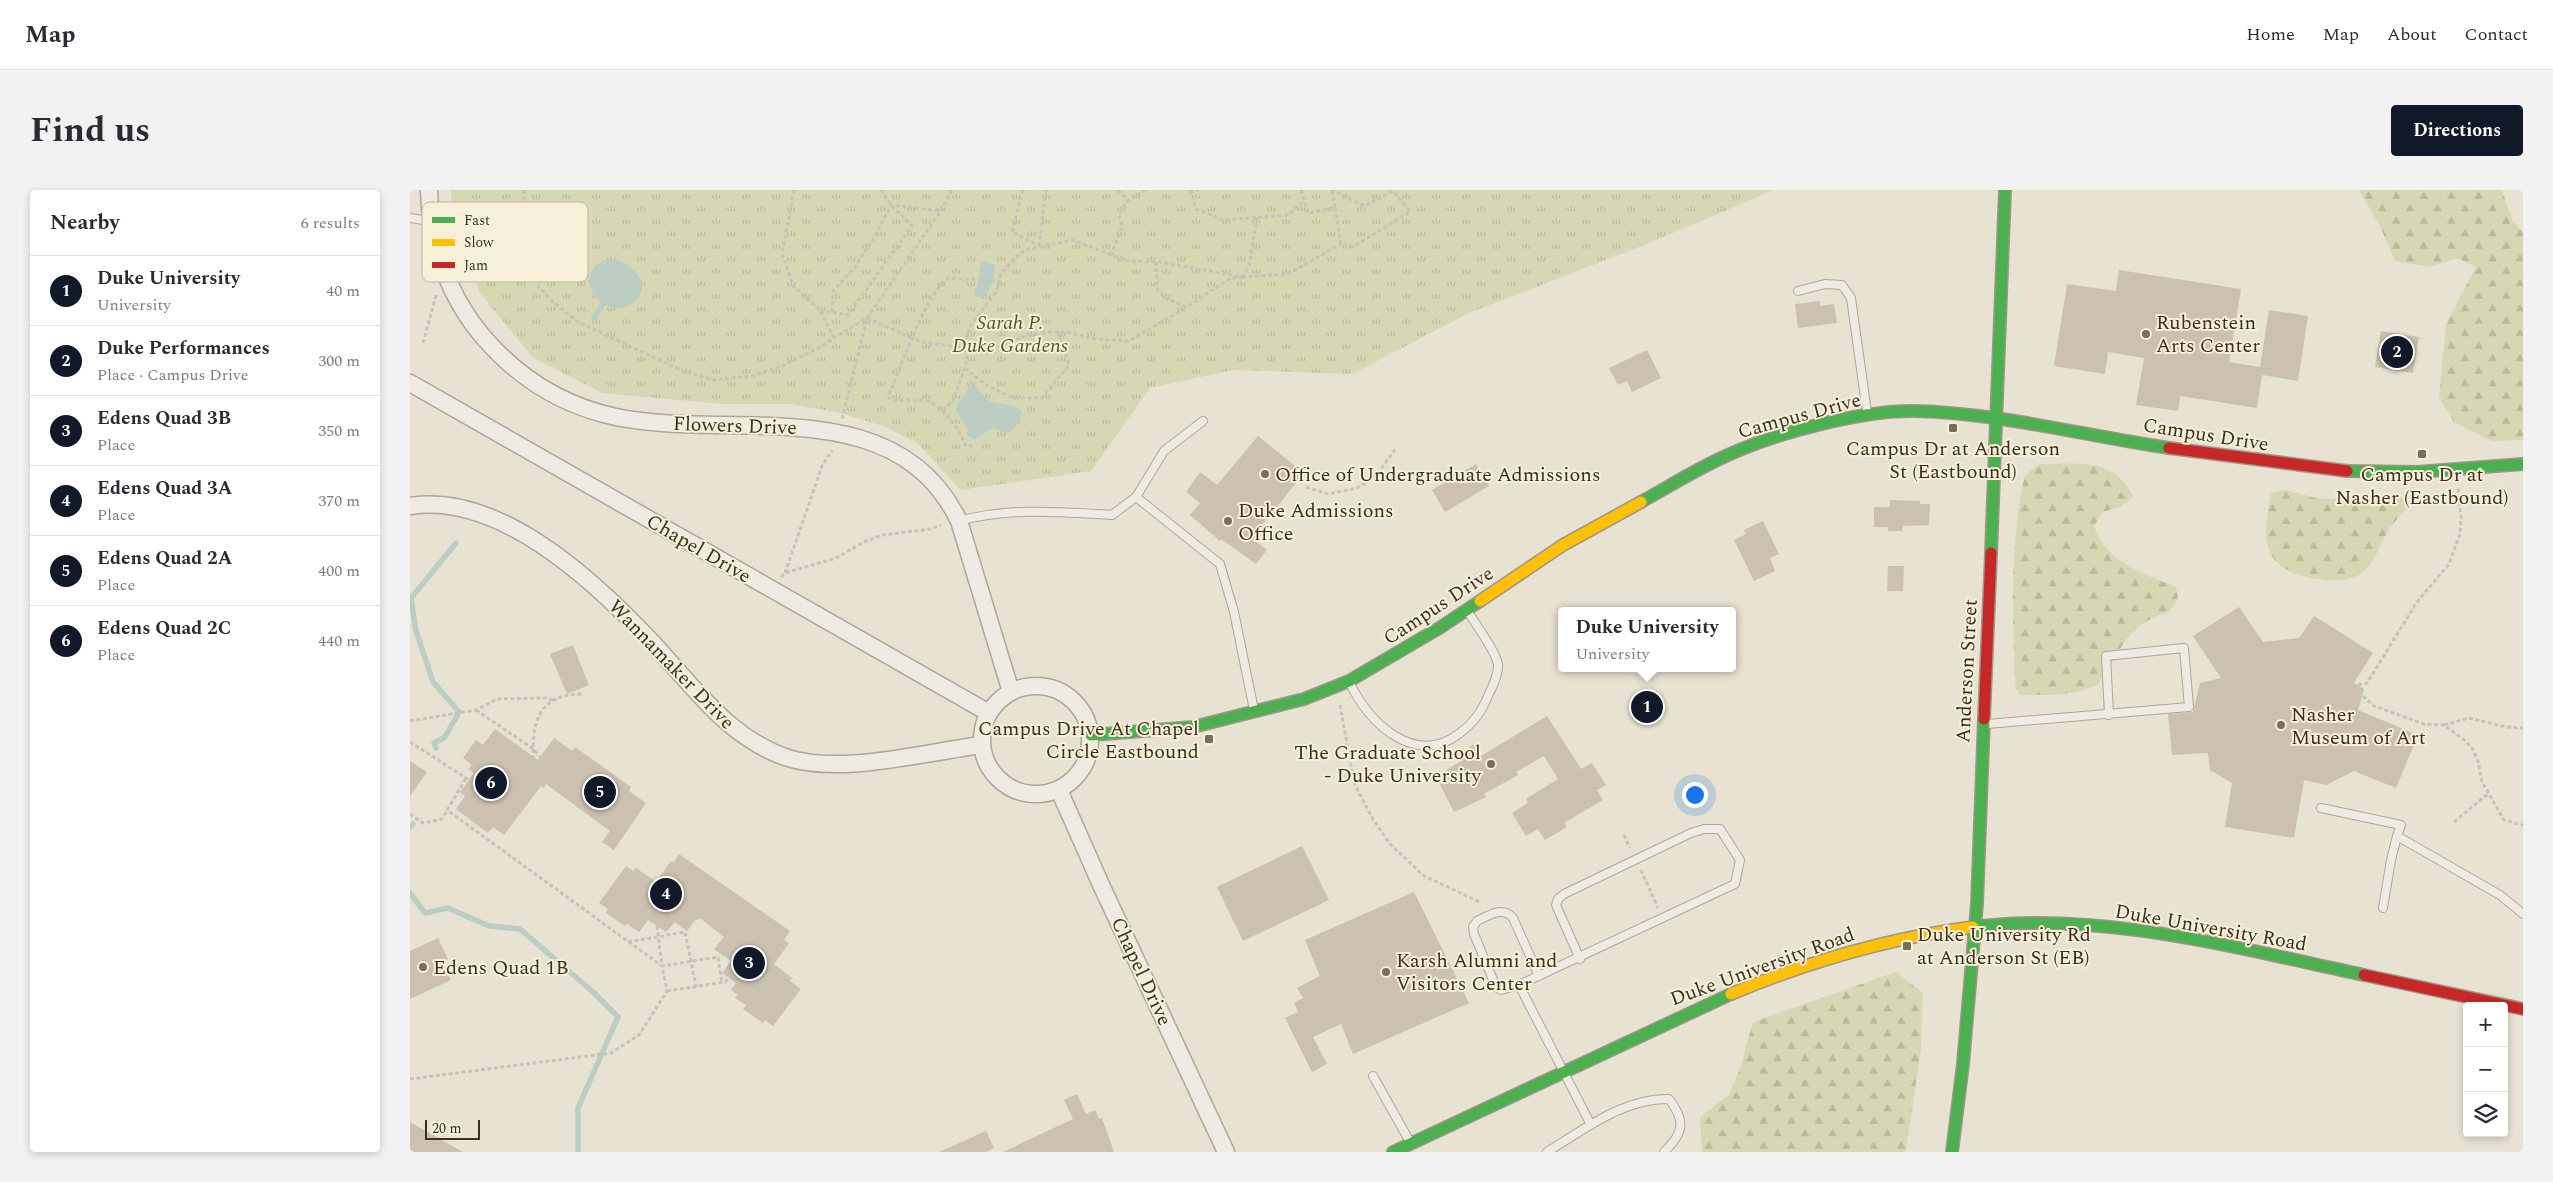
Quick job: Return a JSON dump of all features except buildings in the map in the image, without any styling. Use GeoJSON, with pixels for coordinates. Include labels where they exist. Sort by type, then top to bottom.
{"type":"FeatureCollection","features":[{"type":"Feature","properties":{"kind":"street","name":"Anderson Street"},"geometry":{"type":"LineString","coordinates":[[1952,1152],[1975,926],[2005,190]]}},
{"type":"Feature","properties":{"kind":"street","name":"Flowers Drive"},"geometry":{"type":"LineString","coordinates":[[449,282],[477,331],[501,357],[548,393],[566,402],[616,417],[655,422],[838,431],[858,437],[892,452],[913,466],[946,498],[952,522],[1011,692]]}},
{"type":"Feature","properties":{"kind":"street","name":"Chapel Drive"},"geometry":{"type":"LineString","coordinates":[[410,383],[989,713]]}},
{"type":"Feature","properties":{"kind":"street","name":"Campus Drive"},"geometry":{"type":"LineString","coordinates":[[1091,735],[1131,734],[1193,727],[1254,714],[1349,681],[1466,610],[1563,545],[1727,455],[1771,438],[1868,414],[1914,411],[1996,420],[2321,470],[2363,472],[2455,470],[2523,464]]}},
{"type":"Feature","properties":{"kind":"street","name":"Wannamaker Drive"},"geometry":{"type":"LineString","coordinates":[[410,506],[438,505],[473,512],[519,531],[553,552],[604,594],[729,725],[773,752],[796,760],[830,764],[858,763],[982,745]]}},
{"type":"Feature","properties":{"kind":"street"},"geometry":{"type":"LineString","coordinates":[[1028,686],[1046,686],[1062,692],[1076,703],[1086,718],[1091,735],[1090,751],[1084,767],[1073,780],[1060,790],[1042,794],[1025,794],[1009,787],[986,762],[982,745],[983,729],[989,713],[998,701],[1011,692],[1028,686]]}},
{"type":"Feature","properties":{"kind":"street","name":"Chapel Drive"},"geometry":{"type":"LineString","coordinates":[[1060,790],[1102,887],[1226,1152]]}},
{"type":"Feature","properties":{"kind":"street","name":"Duke University Road"},"geometry":{"type":"LineString","coordinates":[[1393,1152],[1565,1071],[1661,1023],[1828,957],[1874,944],[1975,926],[2044,924],[2098,927],[2208,942],[2523,1010]]}},
{"type":"Feature","properties":{"kind":"lane"},"geometry":{"type":"LineString","coordinates":[[1798,291],[1825,284],[1842,285],[1851,298],[1868,414]]}},
{"type":"Feature","properties":{"kind":"lane"},"geometry":{"type":"LineString","coordinates":[[952,522],[986,514],[1031,511],[1112,514],[1136,497],[1164,451],[1203,421]]}},
{"type":"Feature","properties":{"kind":"lane"},"geometry":{"type":"LineString","coordinates":[[1136,497],[1220,564],[1234,612],[1254,714]]}},
{"type":"Feature","properties":{"kind":"lane"},"geometry":{"type":"LineString","coordinates":[[1349,681],[1354,692],[1371,714],[1395,738],[1419,746],[1444,743],[1456,736],[1470,725],[1484,706],[1498,671],[1497,659],[1466,610]]}},
{"type":"Feature","properties":{"kind":"lane"},"geometry":{"type":"LineString","coordinates":[[1982,725],[2109,715],[2189,707],[2184,648],[2106,656],[2109,715]]}},
{"type":"Feature","properties":{"kind":"lane"},"geometry":{"type":"LineString","coordinates":[[2321,808],[2401,825],[2391,860],[2383,908]]}},
{"type":"Feature","properties":{"kind":"lane"},"geometry":{"type":"LineString","coordinates":[[1539,976],[1513,918],[1508,913],[1503,911],[1476,920],[1473,927],[1474,934],[1496,987],[1501,990],[1519,985],[1580,958],[1735,884],[1740,860],[1720,830],[1704,829],[1691,833],[1564,894],[1558,899],[1556,906],[1580,958]]}},
{"type":"Feature","properties":{"kind":"lane"},"geometry":{"type":"LineString","coordinates":[[2397,836],[2500,895],[2523,914]]}},
{"type":"Feature","properties":{"kind":"lane"},"geometry":{"type":"LineString","coordinates":[[1519,985],[1565,1071],[1591,1125]]}},
{"type":"Feature","properties":{"kind":"lane"},"geometry":{"type":"LineString","coordinates":[[1373,1076],[1411,1143]]}},
{"type":"Feature","properties":{"kind":"lane"},"geometry":{"type":"LineString","coordinates":[[1547,1152],[1632,1103],[1654,1098],[1669,1099],[1680,1113],[1681,1128],[1677,1140],[1664,1152]]}},
{"type":"Feature","properties":{"kind":"path"},"geometry":{"type":"LineString","coordinates":[[794,190],[782,254],[794,287],[820,310],[834,338]]}},
{"type":"Feature","properties":{"kind":"path"},"geometry":{"type":"LineString","coordinates":[[820,310],[848,315],[912,226],[891,205],[881,190]]}},
{"type":"Feature","properties":{"kind":"path"},"geometry":{"type":"LineString","coordinates":[[842,420],[867,318],[941,211],[952,190]]}},
{"type":"Feature","properties":{"kind":"path"},"geometry":{"type":"LineString","coordinates":[[1023,190],[1012,232],[1039,246]]}},
{"type":"Feature","properties":{"kind":"path"},"geometry":{"type":"LineString","coordinates":[[1039,246],[1046,190]]}},
{"type":"Feature","properties":{"kind":"path"},"geometry":{"type":"LineString","coordinates":[[1118,190],[1128,200]]}},
{"type":"Feature","properties":{"kind":"path"},"geometry":{"type":"LineString","coordinates":[[1111,256],[1122,226],[1120,214],[1128,200],[1145,190]]}},
{"type":"Feature","properties":{"kind":"path"},"geometry":{"type":"LineString","coordinates":[[1199,190],[1190,191],[1196,210],[1224,220],[1289,215],[1304,200]]}},
{"type":"Feature","properties":{"kind":"path"},"geometry":{"type":"LineString","coordinates":[[1301,190],[1308,213],[1335,208]]}},
{"type":"Feature","properties":{"kind":"path"},"geometry":{"type":"LineString","coordinates":[[867,318],[923,342],[987,352],[1022,337],[1058,331],[1094,340],[1130,341],[1229,279],[1288,274],[1341,244],[1353,247],[1410,212],[1394,191],[1365,206],[1331,190]]}},
{"type":"Feature","properties":{"kind":"path"},"geometry":{"type":"LineString","coordinates":[[1331,190],[1341,244]]}},
{"type":"Feature","properties":{"kind":"path"},"geometry":{"type":"LineString","coordinates":[[832,312],[833,291],[855,266],[875,236],[891,205]]}},
{"type":"Feature","properties":{"kind":"path"},"geometry":{"type":"LineString","coordinates":[[891,205],[941,211]]}},
{"type":"Feature","properties":{"kind":"path"},"geometry":{"type":"LineString","coordinates":[[1242,277],[1249,266],[1257,218]]}},
{"type":"Feature","properties":{"kind":"path"},"geometry":{"type":"LineString","coordinates":[[943,411],[953,400],[964,368],[967,334],[971,325],[993,297],[1001,274],[1025,250],[1072,240],[1128,261],[1196,267],[1242,277]]}},
{"type":"Feature","properties":{"kind":"path"},"geometry":{"type":"LineString","coordinates":[[1156,262],[1157,289],[1167,299],[1187,307]]}},
{"type":"Feature","properties":{"kind":"path"},"geometry":{"type":"LineString","coordinates":[[974,446],[965,445],[959,432],[943,411],[922,400],[913,398],[896,401],[888,396],[925,307],[938,286],[948,278],[999,281]]}},
{"type":"Feature","properties":{"kind":"path"},"geometry":{"type":"LineString","coordinates":[[536,282],[552,301],[578,322],[616,342],[681,370],[713,380],[753,376],[782,366],[867,318]]}},
{"type":"Feature","properties":{"kind":"path"},"geometry":{"type":"LineString","coordinates":[[423,344],[436,294],[451,286]]}},
{"type":"Feature","properties":{"kind":"path"},"geometry":{"type":"LineString","coordinates":[[964,368],[986,385],[1013,398],[1042,398],[1069,365],[1058,331]]}},
{"type":"Feature","properties":{"kind":"path"},"geometry":{"type":"LineString","coordinates":[[781,578],[785,572],[822,466],[834,442]]}},
{"type":"Feature","properties":{"kind":"path"},"geometry":{"type":"LineString","coordinates":[[1306,487],[1329,494],[1357,488],[1376,476],[1396,448]]}},
{"type":"Feature","properties":{"kind":"path"},"geometry":{"type":"LineString","coordinates":[[2358,685],[2367,683],[2417,602],[2440,576],[2455,549],[2461,517],[2455,470]]}},
{"type":"Feature","properties":{"kind":"path"},"geometry":{"type":"LineString","coordinates":[[785,572],[836,558],[866,541],[882,535],[930,529],[952,522]]}},
{"type":"Feature","properties":{"kind":"path"},"geometry":{"type":"LineString","coordinates":[[410,721],[476,710],[497,699],[545,698],[553,700],[582,694]]}},
{"type":"Feature","properties":{"kind":"path"},"geometry":{"type":"LineString","coordinates":[[2363,696],[2374,706],[2417,721],[2444,725],[2469,718],[2506,727],[2523,728]]}},
{"type":"Feature","properties":{"kind":"path"},"geometry":{"type":"LineString","coordinates":[[534,766],[533,731],[538,714],[553,700]]}},
{"type":"Feature","properties":{"kind":"path"},"geometry":{"type":"LineString","coordinates":[[1339,700],[1354,783],[1373,819],[1390,844],[1424,876],[1480,902]]}},
{"type":"Feature","properties":{"kind":"path"},"geometry":{"type":"LineString","coordinates":[[476,710],[532,748],[540,757]]}},
{"type":"Feature","properties":{"kind":"path"},"geometry":{"type":"LineString","coordinates":[[2444,725],[2472,748],[2478,761],[2482,782],[2504,820],[2523,824]]}},
{"type":"Feature","properties":{"kind":"path"},"geometry":{"type":"LineString","coordinates":[[410,742],[467,779],[442,819],[423,823],[410,814]]}},
{"type":"Feature","properties":{"kind":"path"},"geometry":{"type":"LineString","coordinates":[[2454,822],[2489,793]]}},
{"type":"Feature","properties":{"kind":"path"},"geometry":{"type":"LineString","coordinates":[[447,810],[662,966],[718,957],[722,983]]}},
{"type":"Feature","properties":{"kind":"path"},"geometry":{"type":"LineString","coordinates":[[1624,835],[1632,851]]}},
{"type":"Feature","properties":{"kind":"path"},"geometry":{"type":"LineString","coordinates":[[1641,870],[1663,918]]}},
{"type":"Feature","properties":{"kind":"path"},"geometry":{"type":"LineString","coordinates":[[410,1080],[612,1053],[639,1036],[666,991],[657,926]]}},
{"type":"Feature","properties":{"kind":"path"},"geometry":{"type":"LineString","coordinates":[[628,942],[685,932],[696,986]]}},
{"type":"Feature","properties":{"kind":"path"},"geometry":{"type":"LineString","coordinates":[[666,991],[722,983],[729,978]]}},
{"type":"Feature","properties":{"kind":"green space","name":"Sarah P. Duke Gardens"},"geometry":{"type":"Polygon","coordinates":[[[451,190],[1774,190],[1647,244],[1469,313],[1352,374],[1233,370],[1150,388],[1091,471],[961,490],[918,444],[886,427],[844,414],[792,404],[722,404],[602,393],[532,357],[480,293],[475,282],[588,282],[588,202],[451,202],[451,190]]]}},
{"type":"Feature","properties":{"kind":"green space"},"geometry":{"type":"Polygon","coordinates":[[[2359,190],[2502,190],[2512,220],[2523,232],[2523,440],[2492,441],[2454,422],[2439,397],[2446,324],[2476,267],[2457,258],[2430,267],[2395,261],[2380,226],[2359,190]]]}},
{"type":"Feature","properties":{"kind":"green space"},"geometry":{"type":"Polygon","coordinates":[[[2040,464],[2081,464],[2094,466],[2116,475],[2126,484],[2134,497],[2120,507],[2103,512],[2094,526],[2107,549],[2117,558],[2151,577],[2176,587],[2178,599],[2170,611],[2146,622],[2131,634],[2098,684],[2084,690],[2066,693],[2020,695],[2015,686],[2013,633],[2016,527],[2025,475],[2040,464]]]}},
{"type":"Feature","properties":{"kind":"green space"},"geometry":{"type":"Polygon","coordinates":[[[2285,490],[2320,499],[2401,497],[2413,503],[2391,527],[2373,561],[2364,571],[2349,579],[2322,580],[2299,575],[2285,569],[2275,561],[2270,551],[2267,539],[2267,525],[2271,493],[2285,490]]]}},
{"type":"Feature","properties":{"kind":"green space"},"geometry":{"type":"Polygon","coordinates":[[[1896,972],[1923,993],[1921,1048],[1906,1152],[1702,1152],[1700,1117],[1729,1095],[1740,1068],[1753,1022],[1896,972]]]}},
{"type":"Feature","properties":{"kind":"shaded area"},"geometry":{"type":"Polygon","coordinates":[[[610,259],[626,264],[633,269],[641,282],[642,290],[639,297],[633,303],[621,308],[610,307],[600,302],[593,293],[589,283],[590,273],[597,264],[610,259]]]}},
{"type":"Feature","properties":{"kind":"shaded area"},"geometry":{"type":"Polygon","coordinates":[[[983,261],[995,265],[993,278],[991,286],[984,297],[975,297],[975,290],[979,281],[979,269],[983,261]]]}},
{"type":"Feature","properties":{"kind":"shaded area"},"geometry":{"type":"Polygon","coordinates":[[[972,383],[989,401],[1017,407],[1022,412],[1016,427],[1007,433],[994,428],[973,439],[968,436],[966,425],[956,408],[972,383]]]}},
{"type":"Feature","properties":{"kind":"waterway"},"geometry":{"type":"LineString","coordinates":[[594,318],[606,299]]}},
{"type":"Feature","properties":{"kind":"waterway"},"geometry":{"type":"LineString","coordinates":[[436,748],[434,743],[445,737],[459,712],[433,682],[416,631],[411,598],[456,543]]}},
{"type":"Feature","properties":{"kind":"waterway"},"geometry":{"type":"LineString","coordinates":[[410,827],[413,824]]}},
{"type":"Feature","properties":{"kind":"waterway"},"geometry":{"type":"LineString","coordinates":[[410,893],[425,913],[448,908],[489,926],[520,929],[593,992],[618,1017],[578,1108],[578,1152]]}},
{"type":"Feature","properties":{"kind":"traffic: fast"},"geometry":{"type":"LineString","coordinates":[[1991,553],[2005,190]]}},
{"type":"Feature","properties":{"kind":"traffic: fast"},"geometry":{"type":"LineString","coordinates":[[1641,502],[1695,471],[1748,447],[1794,431],[1870,414],[1915,411],[1978,416],[2169,448]]}},
{"type":"Feature","properties":{"kind":"traffic: fast"},"geometry":{"type":"LineString","coordinates":[[2347,471],[2417,472],[2523,464]]}},
{"type":"Feature","properties":{"kind":"traffic: fast"},"geometry":{"type":"LineString","coordinates":[[1091,735],[1193,727],[1304,699],[1349,681],[1441,627],[1480,601]]}},
{"type":"Feature","properties":{"kind":"traffic: fast"},"geometry":{"type":"LineString","coordinates":[[1952,1152],[1963,1064],[1977,904],[1984,719]]}},
{"type":"Feature","properties":{"kind":"traffic: fast"},"geometry":{"type":"LineString","coordinates":[[1973,927],[2021,923],[2119,928],[2219,944],[2364,975]]}},
{"type":"Feature","properties":{"kind":"traffic: fast"},"geometry":{"type":"LineString","coordinates":[[1393,1152],[1731,994]]}},
{"type":"Feature","properties":{"kind":"traffic: slow"},"geometry":{"type":"LineString","coordinates":[[1480,601],[1563,545],[1641,502]]}},
{"type":"Feature","properties":{"kind":"traffic: slow"},"geometry":{"type":"LineString","coordinates":[[1731,994],[1790,971],[1850,952],[1911,937],[1973,927]]}},
{"type":"Feature","properties":{"kind":"traffic: jam"},"geometry":{"type":"LineString","coordinates":[[2169,448],[2347,471]]}},
{"type":"Feature","properties":{"kind":"traffic: jam"},"geometry":{"type":"LineString","coordinates":[[1984,719],[1991,553]]}},
{"type":"Feature","properties":{"kind":"traffic: jam"},"geometry":{"type":"LineString","coordinates":[[2364,975],[2523,1009]]}},
{"type":"Feature","properties":{"kind":"place","name":"Rubenstein Arts Center"},"geometry":{"type":"Point","coordinates":[2146,334]}},
{"type":"Feature","properties":{"kind":"place","name":"Duke Performances"},"geometry":{"type":"Point","coordinates":[2397,352]}},
{"type":"Feature","properties":{"kind":"place","name":"Campus Dr at Anderson St (Eastbound)"},"geometry":{"type":"Point","coordinates":[1953,428]}},
{"type":"Feature","properties":{"kind":"place","name":"Campus Dr at Nasher (Eastbound)"},"geometry":{"type":"Point","coordinates":[2422,454]}},
{"type":"Feature","properties":{"kind":"place","name":"Office of Undergraduate Admissions"},"geometry":{"type":"Point","coordinates":[1265,474]}},
{"type":"Feature","properties":{"kind":"place","name":"Duke Admissions Office"},"geometry":{"type":"Point","coordinates":[1228,521]}},
{"type":"Feature","properties":{"kind":"place","name":"Duke University"},"geometry":{"type":"Point","coordinates":[1647,707]}},
{"type":"Feature","properties":{"kind":"place","name":"Nasher Museum of Art"},"geometry":{"type":"Point","coordinates":[2281,725]}},
{"type":"Feature","properties":{"kind":"place","name":"Campus Drive At Chapel Circle Eastbound"},"geometry":{"type":"Point","coordinates":[1209,739]}},
{"type":"Feature","properties":{"kind":"place","name":"The Graduate School - Duke University"},"geometry":{"type":"Point","coordinates":[1491,764]}},
{"type":"Feature","properties":{"kind":"place","name":"Edens Quad 2C"},"geometry":{"type":"Point","coordinates":[491,783]}},
{"type":"Feature","properties":{"kind":"place","name":"Edens Quad 2A"},"geometry":{"type":"Point","coordinates":[600,792]}},
{"type":"Feature","properties":{"kind":"place","name":"Edens Quad 3A"},"geometry":{"type":"Point","coordinates":[666,894]}},
{"type":"Feature","properties":{"kind":"place","name":"Duke University Rd at Anderson St (EB)"},"geometry":{"type":"Point","coordinates":[1907,946]}},
{"type":"Feature","properties":{"kind":"place","name":"Edens Quad 3B"},"geometry":{"type":"Point","coordinates":[749,963]}},
{"type":"Feature","properties":{"kind":"place","name":"Edens Quad 1B"},"geometry":{"type":"Point","coordinates":[423,967]}},
{"type":"Feature","properties":{"kind":"place","name":"Karsh Alumni and Visitors Center"},"geometry":{"type":"Point","coordinates":[1386,972]}}]}
